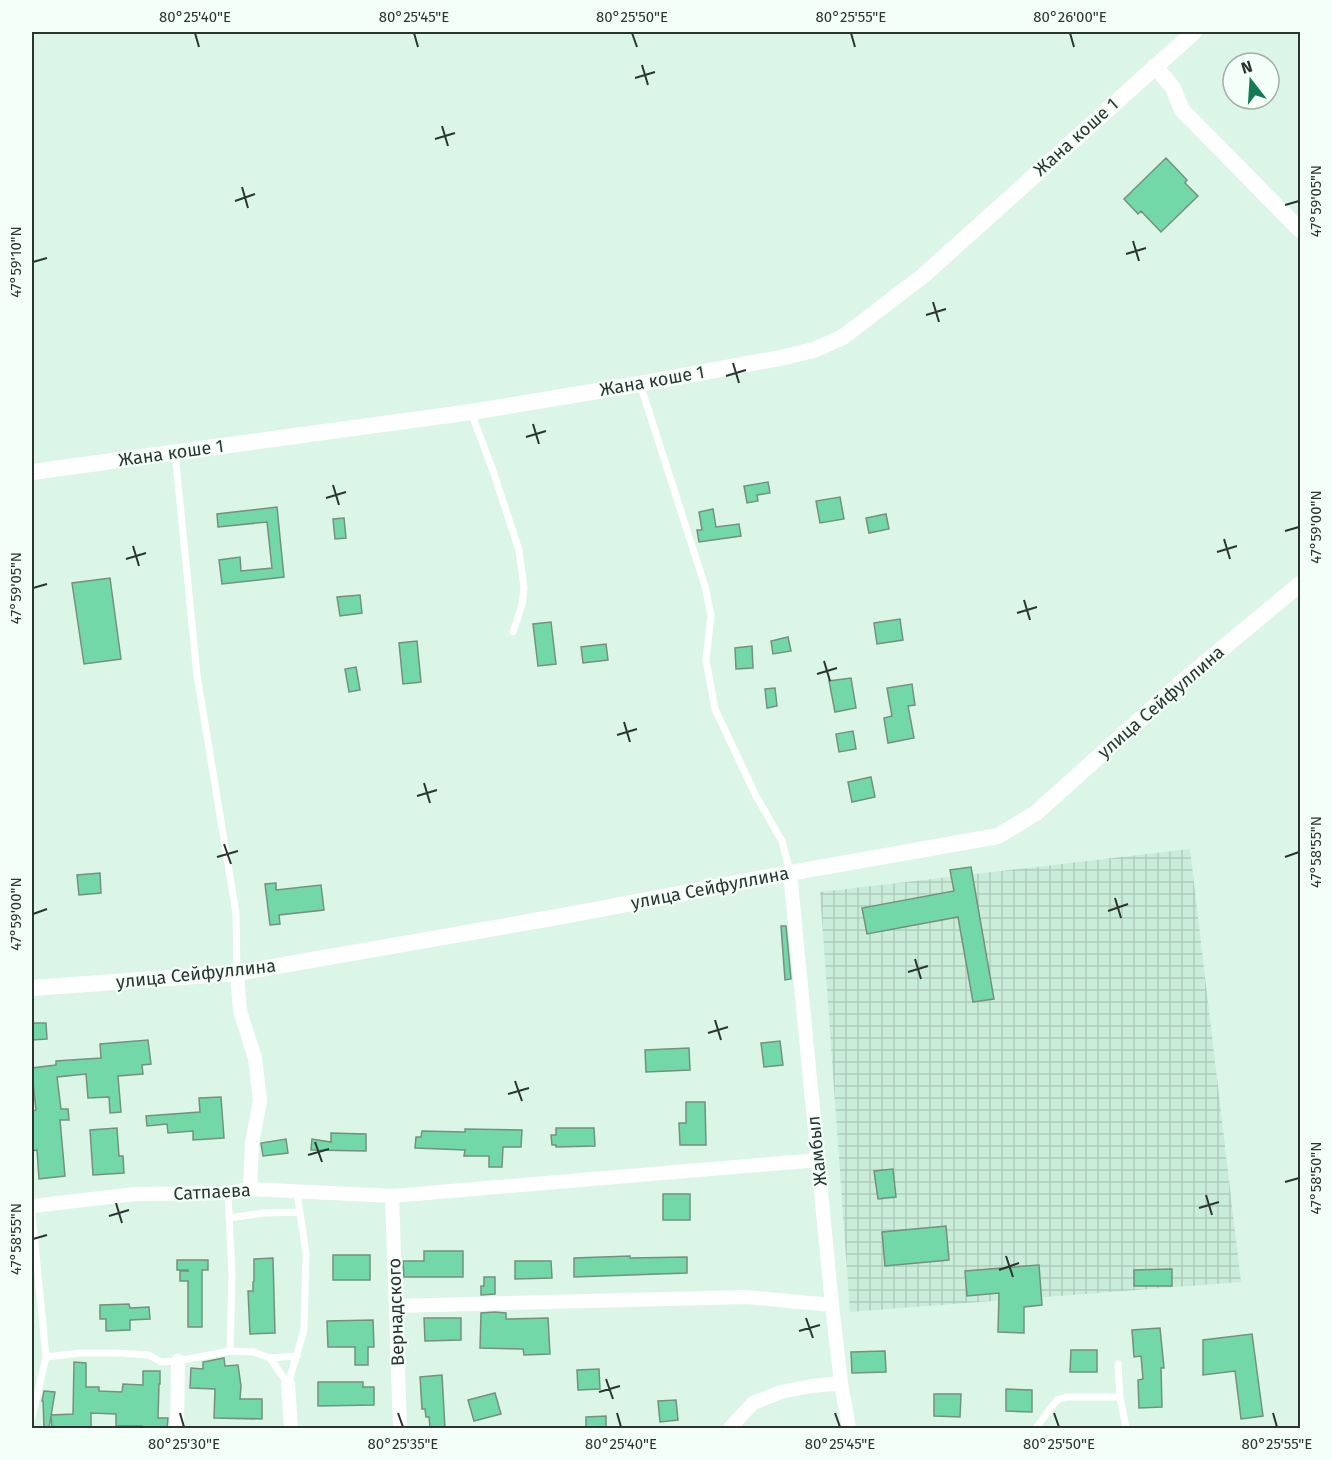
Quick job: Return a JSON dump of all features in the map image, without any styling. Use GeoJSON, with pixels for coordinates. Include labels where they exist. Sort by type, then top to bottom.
{"type":"FeatureCollection","features":[{"type":"Feature","properties":{"kind":"street","name":"Жана коше 1"},"geometry":{"type":"LineString","coordinates":[[32,472],[471,412],[640,384],[814,350],[843,337],[924,275],[1194,32]]}},
{"type":"Feature","properties":{"kind":"street"},"geometry":{"type":"LineString","coordinates":[[1155,66],[1173,88],[1182,110],[1300,230]]}},
{"type":"Feature","properties":{"kind":"street","name":"улица Сейфуллина"},"geometry":{"type":"LineString","coordinates":[[32,988],[237,973],[998,836],[1036,813],[1176,687],[1300,584]]}},
{"type":"Feature","properties":{"kind":"street","name":"Жамбыл"},"geometry":{"type":"LineString","coordinates":[[790,873],[832,1305],[849,1428]]}},
{"type":"Feature","properties":{"kind":"street"},"geometry":{"type":"LineString","coordinates":[[237,973],[240,1011],[255,1058],[260,1101],[252,1143],[250,1190]]}},
{"type":"Feature","properties":{"kind":"street","name":"Сатпаева"},"geometry":{"type":"LineString","coordinates":[[32,1206],[136,1194],[228,1193],[250,1190],[392,1196],[818,1160]]}},
{"type":"Feature","properties":{"kind":"street","name":"Вернадского"},"geometry":{"type":"LineString","coordinates":[[392,1196],[400,1428]]}},
{"type":"Feature","properties":{"kind":"street"},"geometry":{"type":"LineString","coordinates":[[396,1306],[746,1297],[832,1305]]}},
{"type":"Feature","properties":{"kind":"street"},"geometry":{"type":"LineString","coordinates":[[177,1428],[178,1361]]}},
{"type":"Feature","properties":{"kind":"street"},"geometry":{"type":"LineString","coordinates":[[730,1428],[753,1403],[782,1392],[841,1383]]}},
{"type":"Feature","properties":{"kind":"street"},"geometry":{"type":"LineString","coordinates":[[288,1384],[291,1428]]}},
{"type":"Feature","properties":{"kind":"lane"},"geometry":{"type":"LineString","coordinates":[[640,384],[705,586],[711,615],[706,660],[716,709],[756,796],[782,841],[790,873]]}},
{"type":"Feature","properties":{"kind":"lane"},"geometry":{"type":"LineString","coordinates":[[471,412],[519,550],[524,588],[522,604],[513,632]]}},
{"type":"Feature","properties":{"kind":"lane"},"geometry":{"type":"LineString","coordinates":[[176,452],[198,675],[237,913],[237,973]]}},
{"type":"Feature","properties":{"kind":"lane"},"geometry":{"type":"LineString","coordinates":[[288,1384],[304,1330],[306,1254],[297,1191]]}},
{"type":"Feature","properties":{"kind":"lane"},"geometry":{"type":"LineString","coordinates":[[228,1193],[232,1277],[230,1351]]}},
{"type":"Feature","properties":{"kind":"lane"},"geometry":{"type":"LineString","coordinates":[[229,1218],[264,1213],[300,1212]]}},
{"type":"Feature","properties":{"kind":"lane"},"geometry":{"type":"LineString","coordinates":[[32,1213],[46,1357],[32,1417]]}},
{"type":"Feature","properties":{"kind":"lane"},"geometry":{"type":"LineString","coordinates":[[46,1357],[80,1353],[118,1353],[149,1355],[161,1362],[230,1351],[253,1352],[270,1358],[297,1356]]}},
{"type":"Feature","properties":{"kind":"lane"},"geometry":{"type":"LineString","coordinates":[[270,1358],[288,1384]]}},
{"type":"Feature","properties":{"kind":"lane"},"geometry":{"type":"LineString","coordinates":[[1118,1364],[1120,1397],[1126,1428]]}},
{"type":"Feature","properties":{"kind":"lane"},"geometry":{"type":"LineString","coordinates":[[1036,1428],[1057,1400],[1066,1397],[1120,1397]]}},
{"type":"Feature","properties":{"kind":"shaded area"},"geometry":{"type":"Polygon","coordinates":[[[1190,849],[1241,1282],[850,1312],[820,892],[1190,849]]]}},
{"type":"Feature","properties":{"kind":"building"},"geometry":{"type":"Polygon","coordinates":[[[1166,158],[1187,180],[1185,183],[1198,196],[1161,232],[1141,211],[1138,214],[1124,199],[1166,158]]]}},
{"type":"Feature","properties":{"kind":"building"},"geometry":{"type":"Polygon","coordinates":[[[768,482],[770,493],[757,495],[758,501],[747,503],[744,486],[768,482]]]}},
{"type":"Feature","properties":{"kind":"building"},"geometry":{"type":"Polygon","coordinates":[[[840,497],[844,519],[820,523],[816,501],[840,497]]]}},
{"type":"Feature","properties":{"kind":"building"},"geometry":{"type":"Polygon","coordinates":[[[277,507],[284,577],[222,584],[219,560],[240,557],[241,571],[272,568],[267,522],[218,527],[217,514],[277,507]]]}},
{"type":"Feature","properties":{"kind":"building"},"geometry":{"type":"Polygon","coordinates":[[[713,509],[716,527],[739,524],[741,536],[699,542],[697,530],[702,530],[699,512],[713,509]]]}},
{"type":"Feature","properties":{"kind":"building"},"geometry":{"type":"Polygon","coordinates":[[[886,514],[889,529],[869,533],[866,518],[886,514]]]}},
{"type":"Feature","properties":{"kind":"building"},"geometry":{"type":"Polygon","coordinates":[[[344,518],[346,538],[335,539],[333,519],[344,518]]]}},
{"type":"Feature","properties":{"kind":"building"},"geometry":{"type":"Polygon","coordinates":[[[110,578],[121,659],[84,664],[72,583],[110,578]]]}},
{"type":"Feature","properties":{"kind":"building"},"geometry":{"type":"Polygon","coordinates":[[[360,595],[362,613],[340,616],[337,597],[360,595]]]}},
{"type":"Feature","properties":{"kind":"building"},"geometry":{"type":"Polygon","coordinates":[[[900,619],[903,640],[877,644],[874,623],[900,619]]]}},
{"type":"Feature","properties":{"kind":"building"},"geometry":{"type":"Polygon","coordinates":[[[551,622],[556,664],[538,666],[533,624],[551,622]]]}},
{"type":"Feature","properties":{"kind":"building"},"geometry":{"type":"Polygon","coordinates":[[[788,637],[791,651],[773,654],[771,641],[788,637]]]}},
{"type":"Feature","properties":{"kind":"building"},"geometry":{"type":"Polygon","coordinates":[[[417,641],[421,682],[403,684],[399,643],[417,641]]]}},
{"type":"Feature","properties":{"kind":"building"},"geometry":{"type":"Polygon","coordinates":[[[606,644],[608,660],[583,663],[581,647],[606,644]]]}},
{"type":"Feature","properties":{"kind":"building"},"geometry":{"type":"Polygon","coordinates":[[[752,646],[753,668],[736,669],[735,648],[752,646]]]}},
{"type":"Feature","properties":{"kind":"building"},"geometry":{"type":"Polygon","coordinates":[[[356,667],[360,690],[349,692],[345,669],[356,667]]]}},
{"type":"Feature","properties":{"kind":"building"},"geometry":{"type":"Polygon","coordinates":[[[851,678],[856,708],[835,712],[829,681],[851,678]]]}},
{"type":"Feature","properties":{"kind":"building"},"geometry":{"type":"Polygon","coordinates":[[[912,684],[915,705],[908,706],[914,738],[888,743],[884,718],[892,716],[887,688],[912,684]]]}},
{"type":"Feature","properties":{"kind":"building"},"geometry":{"type":"Polygon","coordinates":[[[775,688],[777,706],[767,708],[765,689],[775,688]]]}},
{"type":"Feature","properties":{"kind":"building"},"geometry":{"type":"Polygon","coordinates":[[[853,731],[856,749],[839,752],[836,734],[853,731]]]}},
{"type":"Feature","properties":{"kind":"building"},"geometry":{"type":"Polygon","coordinates":[[[871,777],[875,797],[852,802],[848,782],[871,777]]]}},
{"type":"Feature","properties":{"kind":"building"},"geometry":{"type":"Polygon","coordinates":[[[971,867],[994,999],[973,1002],[958,917],[867,934],[862,908],[954,891],[950,870],[971,867]]]}},
{"type":"Feature","properties":{"kind":"building"},"geometry":{"type":"Polygon","coordinates":[[[100,873],[101,893],[79,895],[77,875],[100,873]]]}},
{"type":"Feature","properties":{"kind":"building"},"geometry":{"type":"Polygon","coordinates":[[[276,883],[276,890],[321,885],[324,910],[279,915],[280,924],[270,925],[265,884],[276,883]]]}},
{"type":"Feature","properties":{"kind":"building"},"geometry":{"type":"Polygon","coordinates":[[[781,926],[786,926],[791,979],[785,980],[781,926]]]}},
{"type":"Feature","properties":{"kind":"building"},"geometry":{"type":"Polygon","coordinates":[[[32,1023],[46,1023],[47,1039],[32,1040],[32,1023]]]}},
{"type":"Feature","properties":{"kind":"building"},"geometry":{"type":"Polygon","coordinates":[[[148,1040],[151,1064],[142,1065],[143,1074],[118,1076],[121,1112],[110,1113],[109,1097],[88,1098],[86,1074],[57,1077],[61,1109],[68,1109],[69,1120],[60,1120],[65,1176],[39,1179],[37,1150],[32,1151],[32,1111],[36,1110],[32,1068],[56,1065],[56,1061],[101,1058],[100,1044],[148,1040]]]}},
{"type":"Feature","properties":{"kind":"building"},"geometry":{"type":"Polygon","coordinates":[[[780,1041],[783,1065],[764,1067],[761,1043],[780,1041]]]}},
{"type":"Feature","properties":{"kind":"building"},"geometry":{"type":"Polygon","coordinates":[[[689,1048],[690,1070],[646,1072],[645,1050],[689,1048]]]}},
{"type":"Feature","properties":{"kind":"building"},"geometry":{"type":"Polygon","coordinates":[[[221,1097],[224,1138],[193,1140],[193,1131],[168,1133],[167,1124],[147,1126],[146,1116],[200,1112],[199,1098],[221,1097]]]}},
{"type":"Feature","properties":{"kind":"building"},"geometry":{"type":"Polygon","coordinates":[[[686,1102],[705,1102],[706,1145],[680,1145],[679,1123],[686,1123],[686,1102]]]}},
{"type":"Feature","properties":{"kind":"building"},"geometry":{"type":"Polygon","coordinates":[[[117,1128],[119,1156],[123,1156],[124,1173],[93,1175],[90,1130],[117,1128]]]}},
{"type":"Feature","properties":{"kind":"building"},"geometry":{"type":"Polygon","coordinates":[[[556,1128],[594,1128],[595,1146],[556,1147],[552,1145],[551,1135],[556,1135],[556,1128]]]}},
{"type":"Feature","properties":{"kind":"building"},"geometry":{"type":"Polygon","coordinates":[[[465,1129],[522,1130],[521,1147],[503,1147],[502,1167],[489,1167],[489,1156],[464,1156],[465,1150],[415,1148],[416,1137],[421,1137],[422,1131],[465,1132],[465,1129]]]}},
{"type":"Feature","properties":{"kind":"building"},"geometry":{"type":"Polygon","coordinates":[[[331,1133],[366,1134],[366,1151],[311,1150],[312,1139],[331,1142],[331,1133]]]}},
{"type":"Feature","properties":{"kind":"building"},"geometry":{"type":"Polygon","coordinates":[[[286,1139],[288,1153],[263,1156],[261,1143],[286,1139]]]}},
{"type":"Feature","properties":{"kind":"building"},"geometry":{"type":"Polygon","coordinates":[[[893,1169],[896,1197],[878,1199],[874,1171],[893,1169]]]}},
{"type":"Feature","properties":{"kind":"building"},"geometry":{"type":"Polygon","coordinates":[[[663,1194],[690,1194],[690,1220],[663,1220],[663,1194]]]}},
{"type":"Feature","properties":{"kind":"building"},"geometry":{"type":"Polygon","coordinates":[[[946,1226],[949,1260],[885,1266],[882,1232],[946,1226]]]}},
{"type":"Feature","properties":{"kind":"building"},"geometry":{"type":"Polygon","coordinates":[[[424,1251],[463,1251],[463,1277],[404,1277],[403,1261],[424,1261],[424,1251]]]}},
{"type":"Feature","properties":{"kind":"building"},"geometry":{"type":"Polygon","coordinates":[[[333,1255],[370,1255],[370,1280],[333,1280],[333,1255]]]}},
{"type":"Feature","properties":{"kind":"building"},"geometry":{"type":"Polygon","coordinates":[[[630,1256],[630,1258],[687,1257],[687,1273],[574,1277],[574,1258],[630,1256]]]}},
{"type":"Feature","properties":{"kind":"building"},"geometry":{"type":"Polygon","coordinates":[[[273,1258],[275,1333],[250,1334],[248,1291],[253,1291],[254,1259],[273,1258]]]}},
{"type":"Feature","properties":{"kind":"building"},"geometry":{"type":"Polygon","coordinates":[[[177,1260],[208,1260],[208,1270],[202,1270],[202,1327],[188,1327],[188,1281],[180,1281],[180,1271],[188,1270],[177,1270],[177,1260]]]}},
{"type":"Feature","properties":{"kind":"building"},"geometry":{"type":"Polygon","coordinates":[[[515,1261],[551,1261],[552,1278],[515,1279],[515,1261]]]}},
{"type":"Feature","properties":{"kind":"building"},"geometry":{"type":"Polygon","coordinates":[[[1039,1265],[1042,1305],[1024,1307],[1024,1333],[998,1332],[999,1293],[967,1296],[965,1271],[1039,1265]]]}},
{"type":"Feature","properties":{"kind":"building"},"geometry":{"type":"Polygon","coordinates":[[[1172,1269],[1172,1286],[1134,1286],[1134,1270],[1172,1269]]]}},
{"type":"Feature","properties":{"kind":"building"},"geometry":{"type":"Polygon","coordinates":[[[484,1277],[495,1277],[495,1294],[481,1295],[484,1277]]]}},
{"type":"Feature","properties":{"kind":"building"},"geometry":{"type":"Polygon","coordinates":[[[129,1304],[130,1308],[149,1307],[150,1319],[130,1320],[130,1330],[106,1331],[106,1319],[100,1319],[100,1305],[129,1304]]]}},
{"type":"Feature","properties":{"kind":"building"},"geometry":{"type":"Polygon","coordinates":[[[481,1313],[506,1313],[506,1319],[548,1318],[550,1354],[524,1355],[523,1349],[480,1348],[481,1313]]]}},
{"type":"Feature","properties":{"kind":"building"},"geometry":{"type":"Polygon","coordinates":[[[424,1318],[461,1318],[461,1340],[425,1341],[424,1318]]]}},
{"type":"Feature","properties":{"kind":"building"},"geometry":{"type":"Polygon","coordinates":[[[373,1320],[374,1347],[368,1347],[368,1365],[355,1365],[355,1347],[328,1347],[327,1321],[373,1320]]]}},
{"type":"Feature","properties":{"kind":"building"},"geometry":{"type":"Polygon","coordinates":[[[1160,1328],[1164,1368],[1161,1368],[1162,1407],[1139,1408],[1138,1380],[1143,1379],[1141,1356],[1134,1357],[1132,1330],[1160,1328]]]}},
{"type":"Feature","properties":{"kind":"building"},"geometry":{"type":"Polygon","coordinates":[[[1252,1334],[1263,1416],[1241,1419],[1235,1371],[1203,1375],[1203,1340],[1252,1334]]]}},
{"type":"Feature","properties":{"kind":"building"},"geometry":{"type":"Polygon","coordinates":[[[1071,1350],[1097,1350],[1097,1372],[1070,1372],[1071,1350]]]}},
{"type":"Feature","properties":{"kind":"building"},"geometry":{"type":"Polygon","coordinates":[[[885,1351],[886,1372],[852,1373],[851,1352],[885,1351]]]}},
{"type":"Feature","properties":{"kind":"building"},"geometry":{"type":"Polygon","coordinates":[[[224,1358],[225,1366],[238,1365],[240,1399],[262,1399],[262,1419],[214,1418],[215,1389],[190,1388],[191,1368],[203,1369],[203,1362],[224,1358]]]}},
{"type":"Feature","properties":{"kind":"building"},"geometry":{"type":"Polygon","coordinates":[[[74,1362],[86,1363],[86,1387],[99,1387],[99,1391],[122,1392],[123,1384],[143,1385],[143,1371],[160,1371],[158,1418],[168,1418],[167,1428],[116,1426],[116,1414],[91,1413],[91,1428],[52,1428],[51,1415],[73,1414],[74,1362]]]}},
{"type":"Feature","properties":{"kind":"building"},"geometry":{"type":"Polygon","coordinates":[[[599,1369],[600,1389],[578,1390],[577,1370],[599,1369]]]}},
{"type":"Feature","properties":{"kind":"building"},"geometry":{"type":"Polygon","coordinates":[[[442,1375],[445,1428],[430,1428],[429,1417],[426,1417],[425,1409],[422,1409],[420,1377],[442,1375]]]}},
{"type":"Feature","properties":{"kind":"building"},"geometry":{"type":"Polygon","coordinates":[[[318,1382],[363,1382],[363,1387],[374,1387],[374,1405],[318,1406],[318,1382]]]}},
{"type":"Feature","properties":{"kind":"building"},"geometry":{"type":"Polygon","coordinates":[[[1006,1389],[1032,1390],[1032,1412],[1006,1411],[1006,1389]]]}},
{"type":"Feature","properties":{"kind":"building"},"geometry":{"type":"Polygon","coordinates":[[[44,1391],[55,1392],[49,1428],[44,1428],[42,1401],[44,1391]]]}},
{"type":"Feature","properties":{"kind":"building"},"geometry":{"type":"Polygon","coordinates":[[[495,1393],[501,1414],[474,1421],[468,1400],[495,1393]]]}},
{"type":"Feature","properties":{"kind":"building"},"geometry":{"type":"Polygon","coordinates":[[[934,1394],[961,1394],[960,1417],[934,1416],[934,1394]]]}},
{"type":"Feature","properties":{"kind":"building"},"geometry":{"type":"Polygon","coordinates":[[[676,1400],[678,1420],[660,1422],[658,1401],[676,1400]]]}},
{"type":"Feature","properties":{"kind":"building"},"geometry":{"type":"Polygon","coordinates":[[[606,1416],[606,1428],[586,1428],[586,1417],[606,1416]]]}}]}
